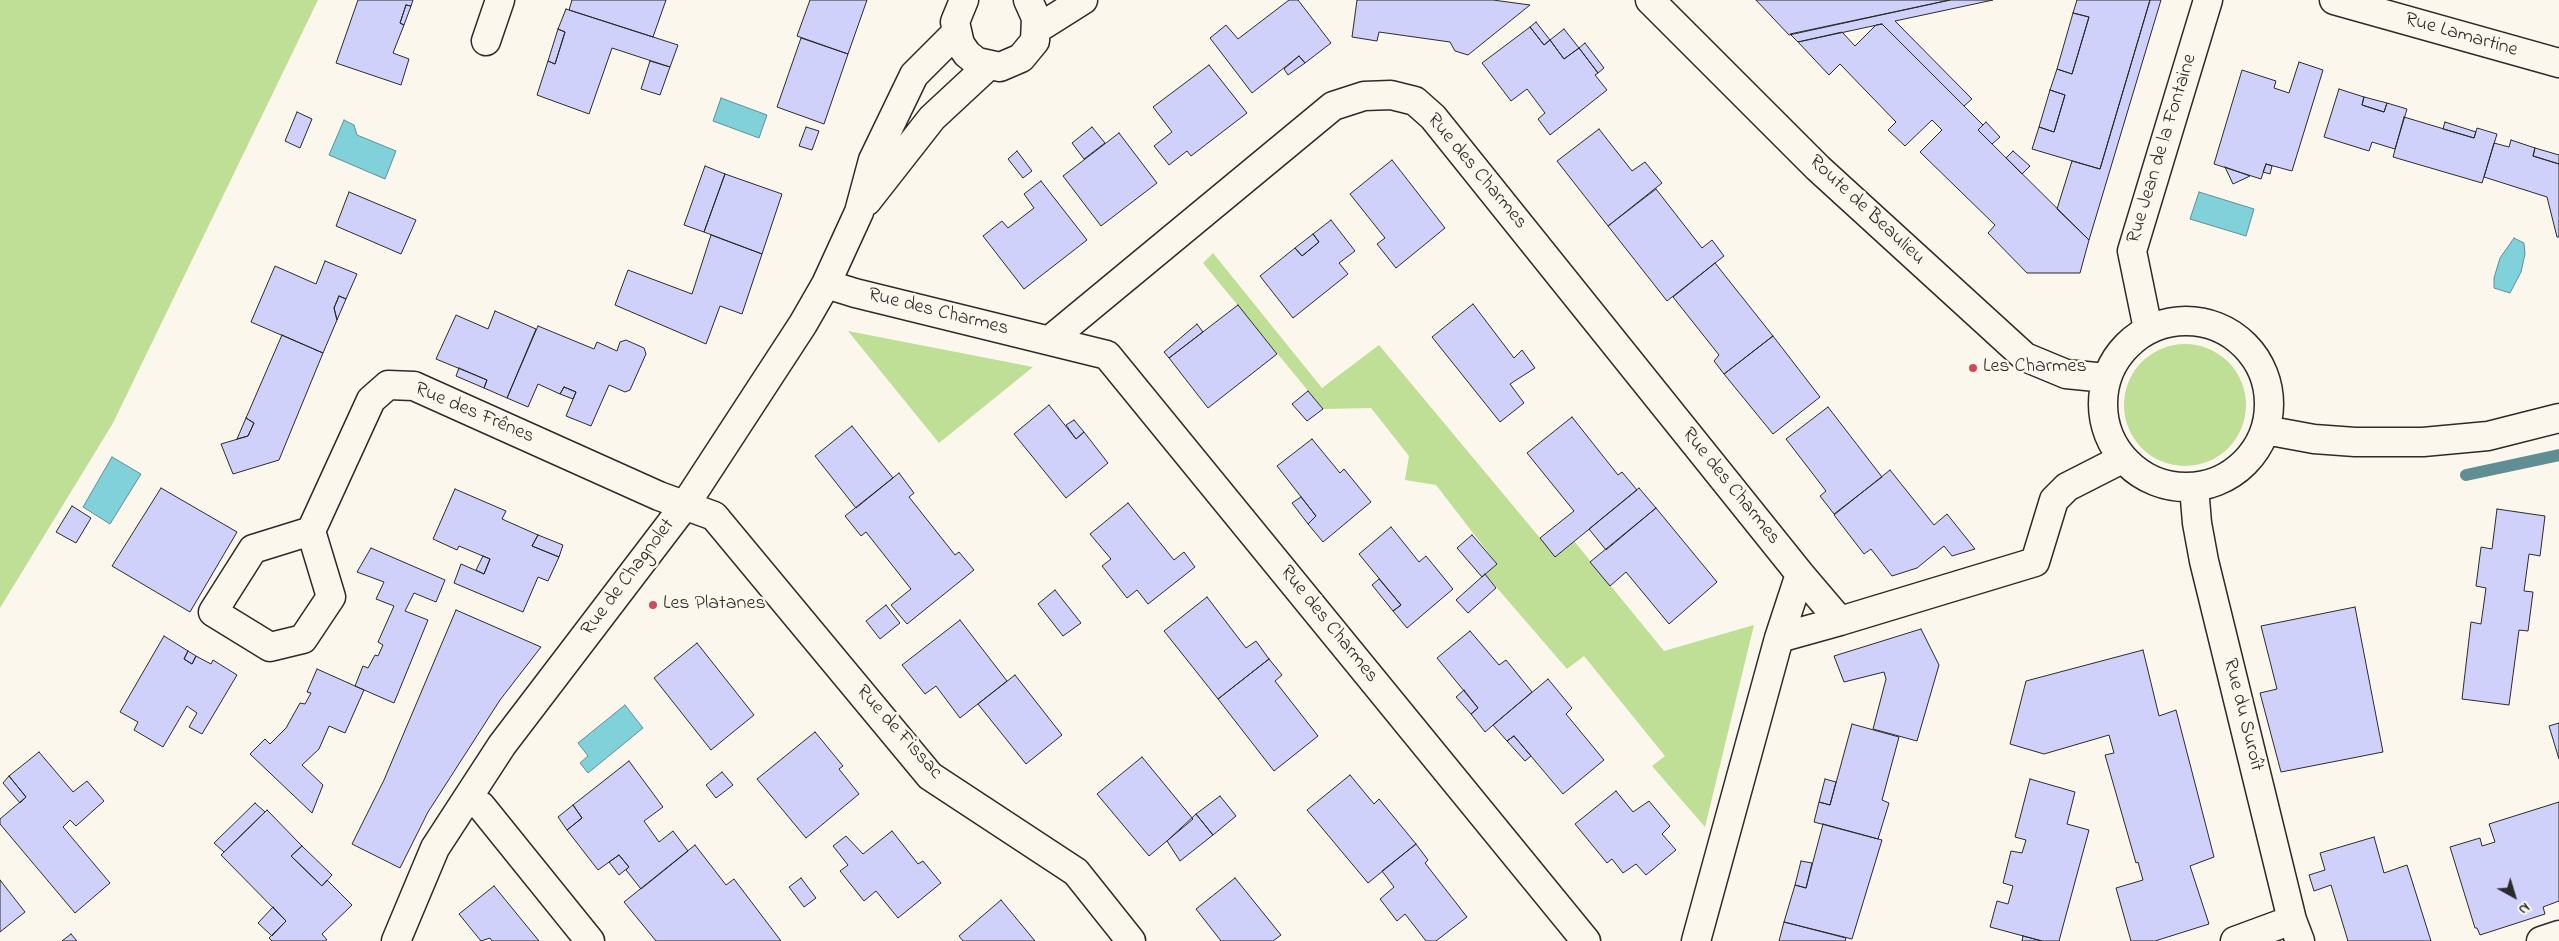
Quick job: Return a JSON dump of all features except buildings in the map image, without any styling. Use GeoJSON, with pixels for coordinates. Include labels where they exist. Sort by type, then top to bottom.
{"type":"FeatureCollection","features":[{"type":"Feature","properties":{"kind":"street"},"geometry":{"type":"LineString","coordinates":[[486,41],[500,0]]}},
{"type":"Feature","properties":{"kind":"street"},"geometry":{"type":"LineString","coordinates":[[964,0],[955,22],[956,32],[967,54],[988,66],[1000,67],[1021,58],[1034,40],[1037,29],[1036,18],[1028,0]]}},
{"type":"Feature","properties":{"kind":"street"},"geometry":{"type":"LineString","coordinates":[[1037,29],[1083,0]]}},
{"type":"Feature","properties":{"kind":"street","name":"Route de Beaulieu"},"geometry":{"type":"LineString","coordinates":[[1650,0],[1818,168],[2025,357],[2066,374],[2106,378]]}},
{"type":"Feature","properties":{"kind":"street","name":"Rue Jean de la Fontaine"},"geometry":{"type":"LineString","coordinates":[[2148,329],[2132,251],[2208,0]]}},
{"type":"Feature","properties":{"kind":"street","name":"Rue Lamartine"},"geometry":{"type":"LineString","coordinates":[[2334,0],[2559,63]]}},
{"type":"Feature","properties":{"kind":"street","name":"Rue de Chagnolet"},"geometry":{"type":"LineString","coordinates":[[396,941],[435,848],[502,745],[685,505],[803,324],[826,284],[859,212],[873,160],[914,75],[956,32]]}},
{"type":"Feature","properties":{"kind":"street","name":"Rue de Chagnolet"},"geometry":{"type":"LineString","coordinates":[[859,212],[932,118],[988,66]]}},
{"type":"Feature","properties":{"kind":"street","name":"Rue des Charmes"},"geometry":{"type":"LineString","coordinates":[[1050,340],[1333,106],[1364,96],[1390,95],[1415,101],[1433,117],[1800,574],[1840,620]]}},
{"type":"Feature","properties":{"kind":"street","name":"Rue des Charmes"},"geometry":{"type":"LineString","coordinates":[[826,284],[932,313],[1050,340],[1108,356],[1586,941]]}},
{"type":"Feature","properties":{"kind":"street"},"geometry":{"type":"LineString","coordinates":[[2191,321],[2212,324],[2232,334],[2248,348],[2261,366],[2268,387],[2269,409],[2265,430],[2257,448],[2238,469],[2213,483],[2194,487],[2174,487],[2154,482],[2136,472],[2122,459],[2110,442],[2105,427],[2102,402],[2106,378],[2116,358],[2130,341],[2148,329],[2169,322],[2191,321]]}},
{"type":"Feature","properties":{"kind":"street","name":"Rue des Frênes"},"geometry":{"type":"LineString","coordinates":[[311,531],[370,400],[388,385],[414,386],[658,496],[685,505]]}},
{"type":"Feature","properties":{"kind":"street"},"geometry":{"type":"LineString","coordinates":[[2265,430],[2314,439],[2355,442],[2423,442],[2488,436],[2559,418]]}},
{"type":"Feature","properties":{"kind":"street"},"geometry":{"type":"LineString","coordinates":[[1780,638],[2035,562],[2054,500],[2067,487],[2122,459]]}},
{"type":"Feature","properties":{"kind":"street","name":"Rue du Suroît"},"geometry":{"type":"LineString","coordinates":[[2194,487],[2197,523],[2204,561],[2296,930]]}},
{"type":"Feature","properties":{"kind":"street","name":"Rue de Fissac"},"geometry":{"type":"LineString","coordinates":[[685,505],[714,516],[930,776],[1076,872],[1131,941]]}},
{"type":"Feature","properties":{"kind":"street"},"geometry":{"type":"LineString","coordinates":[[311,531],[331,597],[303,639],[270,647],[213,612],[253,549],[311,531]]}},
{"type":"Feature","properties":{"kind":"street"},"geometry":{"type":"LineString","coordinates":[[1696,941],[1780,638],[1800,574]]}},
{"type":"Feature","properties":{"kind":"street"},"geometry":{"type":"LineString","coordinates":[[468,799],[481,806],[590,941]]}},
{"type":"Feature","properties":{"kind":"street"},"geometry":{"type":"LineString","coordinates":[[2235,941],[2296,930]]}},
{"type":"Feature","properties":{"kind":"street"},"geometry":{"type":"LineString","coordinates":[[2540,941],[2559,935]]}},
{"type":"Feature","properties":{"kind":"green space"},"geometry":{"type":"Polygon","coordinates":[[[0,0],[318,0],[113,423],[0,608],[0,0]]]}},
{"type":"Feature","properties":{"kind":"green space"},"geometry":{"type":"Polygon","coordinates":[[[1213,253],[1322,388],[1379,345],[1540,538],[1574,541],[1664,651],[1754,625],[1705,827],[1652,766],[1665,756],[1584,656],[1567,669],[1485,574],[1497,564],[1436,485],[1405,480],[1409,456],[1371,408],[1323,409],[1203,263],[1213,253]]]}},
{"type":"Feature","properties":{"kind":"green space"},"geometry":{"type":"Polygon","coordinates":[[[848,331],[1033,367],[939,443],[848,331]]]}},
{"type":"Feature","properties":{"kind":"green space"},"geometry":{"type":"Polygon","coordinates":[[[2185,344],[2208,349],[2228,362],[2241,382],[2246,405],[2241,428],[2228,448],[2208,461],[2185,466],[2162,461],[2142,448],[2129,428],[2124,405],[2129,382],[2142,362],[2162,349],[2185,344]]]}},
{"type":"Feature","properties":{"kind":"water"},"geometry":{"type":"Polygon","coordinates":[[[721,98],[767,115],[759,138],[713,121],[721,98]]]}},
{"type":"Feature","properties":{"kind":"water"},"geometry":{"type":"Polygon","coordinates":[[[344,120],[354,125],[357,135],[396,151],[385,179],[329,155],[344,120]]]}},
{"type":"Feature","properties":{"kind":"water"},"geometry":{"type":"Polygon","coordinates":[[[2199,192],[2254,209],[2246,236],[2190,219],[2199,192]]]}},
{"type":"Feature","properties":{"kind":"water"},"geometry":{"type":"Polygon","coordinates":[[[2514,238],[2524,243],[2525,254],[2521,272],[2510,293],[2494,288],[2494,278],[2500,258],[2514,238]]]}},
{"type":"Feature","properties":{"kind":"water"},"geometry":{"type":"Polygon","coordinates":[[[112,457],[141,474],[110,524],[83,507],[112,457]]]}},
{"type":"Feature","properties":{"kind":"water"},"geometry":{"type":"Polygon","coordinates":[[[625,705],[643,728],[588,773],[580,763],[588,756],[578,743],[625,705]]]}},
{"type":"Feature","properties":{"kind":"waterway"},"geometry":{"type":"LineString","coordinates":[[2466,475],[2559,455]]}},
{"type":"Feature","properties":{"kind":"place","name":"Les Charmes"},"geometry":{"type":"Point","coordinates":[1973,368]}},
{"type":"Feature","properties":{"kind":"place","name":"Les Platanes"},"geometry":{"type":"Point","coordinates":[653,605]}}]}
